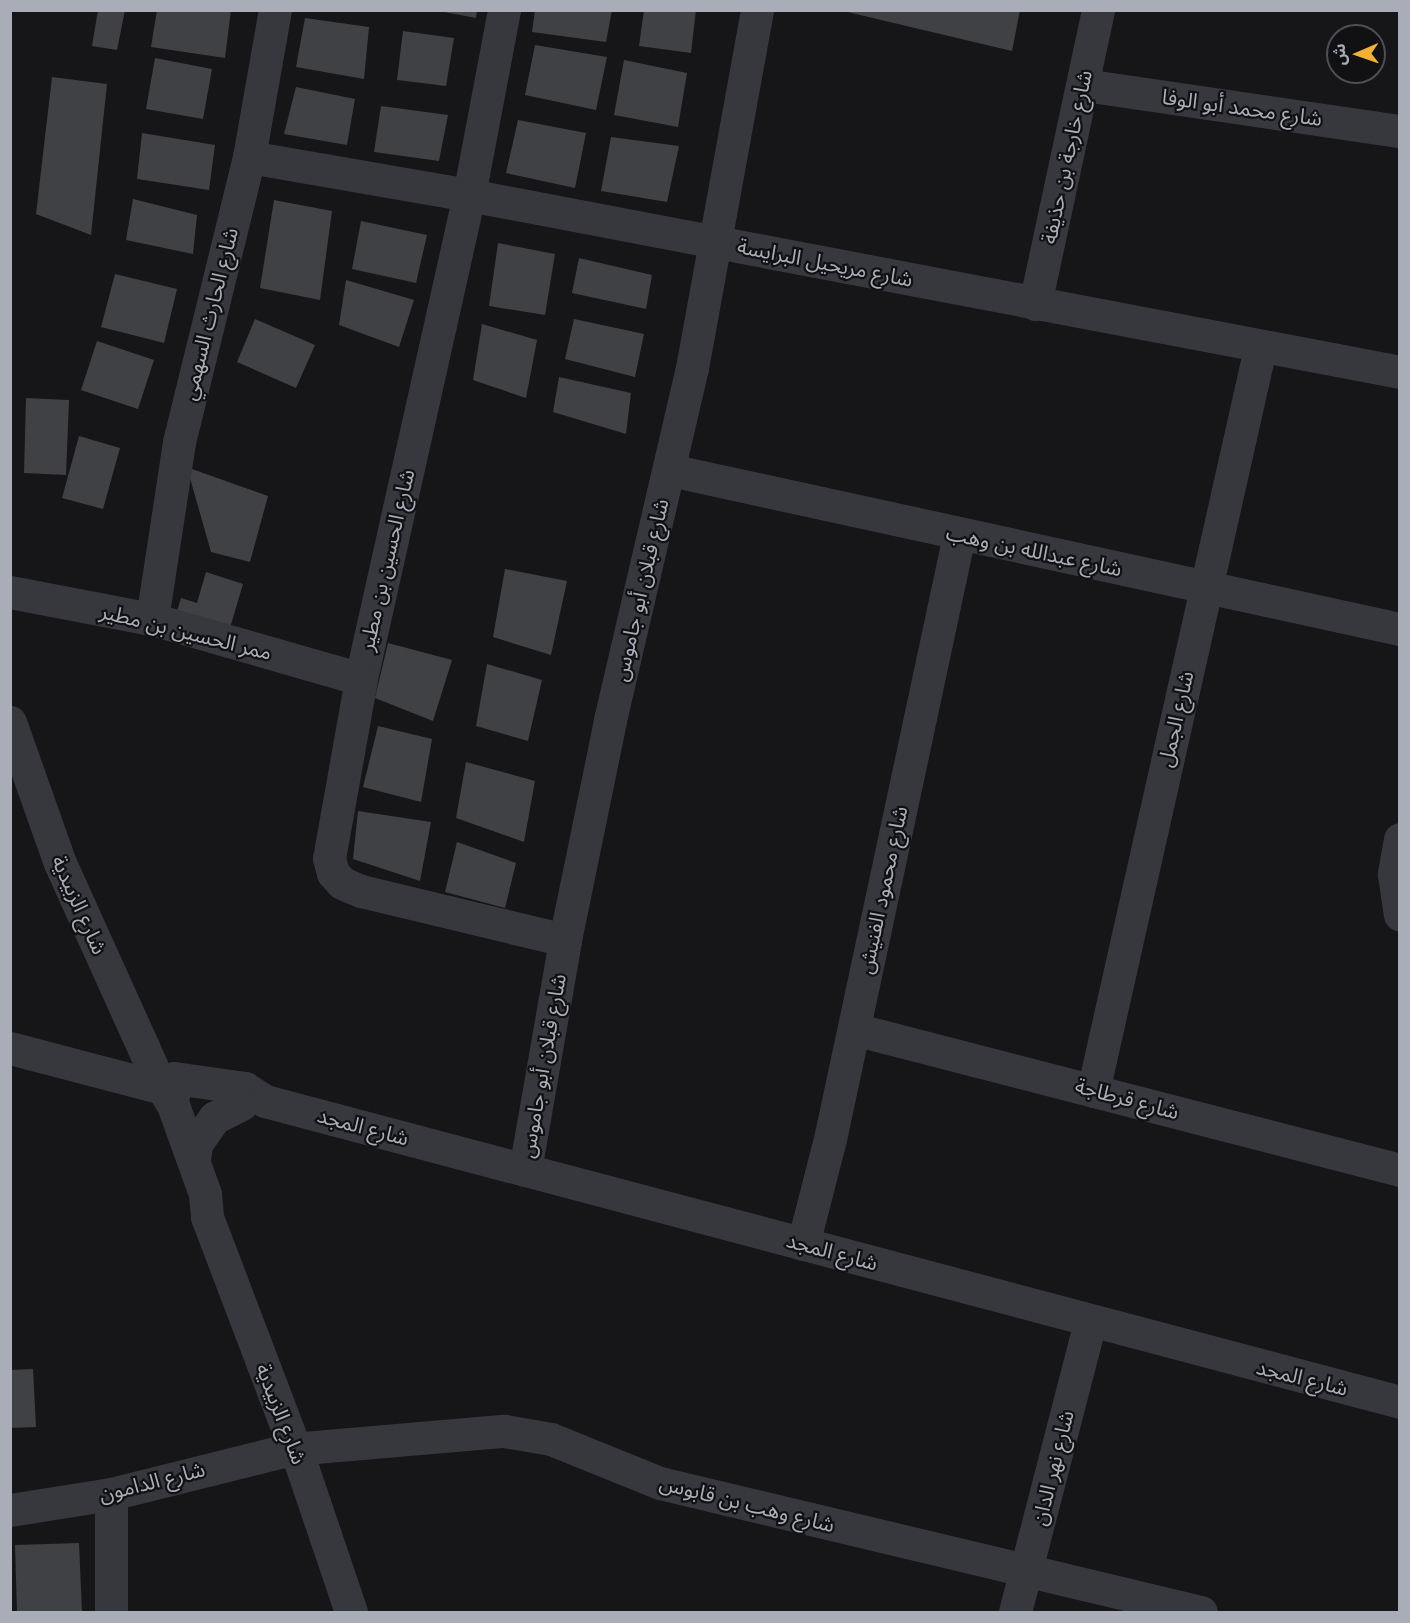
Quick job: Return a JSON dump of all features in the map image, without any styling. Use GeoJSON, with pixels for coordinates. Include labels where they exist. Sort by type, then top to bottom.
{"type":"FeatureCollection","features":[{"type":"Feature","properties":{"kind":"street","name":"شارع الحارث السهمي"},"geometry":{"type":"LineString","coordinates":[[152,619],[179,442],[249,157],[274,10]]}},
{"type":"Feature","properties":{"kind":"street","name":"شارع الحسين بن مطير"},"geometry":{"type":"LineString","coordinates":[[504,10],[469,195],[361,679],[330,838],[333,873],[342,883],[361,891],[565,940]]}},
{"type":"Feature","properties":{"kind":"street","name":"شارع قبلان أبو جاموس"},"geometry":{"type":"LineString","coordinates":[[525,1170],[565,940],[610,720],[670,470],[716,242],[757,10]]}},
{"type":"Feature","properties":{"kind":"street","name":"شارع خارجة بن حذيفة"},"geometry":{"type":"LineString","coordinates":[[1035,304],[1098,10]]}},
{"type":"Feature","properties":{"kind":"street","name":"شارع محمد أبو الوفا"},"geometry":{"type":"LineString","coordinates":[[1083,85],[1400,130]]}},
{"type":"Feature","properties":{"kind":"street","name":"شارع مريحيل البرايسة"},"geometry":{"type":"LineString","coordinates":[[249,157],[469,195],[1260,348],[1400,372]]}},
{"type":"Feature","properties":{"kind":"street","name":"شارع الجمل"},"geometry":{"type":"LineString","coordinates":[[1093,1091],[1260,348]]}},
{"type":"Feature","properties":{"kind":"street","name":"شارع عبدالله بن وهب"},"geometry":{"type":"LineString","coordinates":[[670,470],[1205,589],[1400,629]]}},
{"type":"Feature","properties":{"kind":"street","name":"شارع محمود الفنيش"},"geometry":{"type":"LineString","coordinates":[[803,1244],[854,1029],[959,535]]}},
{"type":"Feature","properties":{"kind":"street","name":"ممر الحسين بن مطير"},"geometry":{"type":"LineString","coordinates":[[10,592],[152,619],[361,679]]}},
{"type":"Feature","properties":{"kind":"street","name":"شارع الزبيدية"},"geometry":{"type":"LineString","coordinates":[[10,722],[60,863],[160,1084],[173,1105],[205,1194],[207,1217],[351,1612]]}},
{"type":"Feature","properties":{"kind":"street"},"geometry":{"type":"LineString","coordinates":[[1400,839],[1394,874],[1400,915]]}},
{"type":"Feature","properties":{"kind":"street","name":"شارع قرطاجة"},"geometry":{"type":"LineString","coordinates":[[854,1029],[1400,1170]]}},
{"type":"Feature","properties":{"kind":"street"},"geometry":{"type":"LineString","coordinates":[[137,1034],[201,1082]]}},
{"type":"Feature","properties":{"kind":"street","name":"شارع المجد"},"geometry":{"type":"LineString","coordinates":[[10,1048],[160,1084],[174,1090],[253,1102],[525,1170],[1090,1323],[1400,1402]]}},
{"type":"Feature","properties":{"kind":"street","name":"شارع المجد"},"geometry":{"type":"LineString","coordinates":[[160,1084],[174,1078],[245,1088],[253,1102]]}},
{"type":"Feature","properties":{"kind":"street","name":"شارع الزبيدية"},"geometry":{"type":"LineString","coordinates":[[160,1084],[157,1102],[179,1166],[192,1198],[207,1217]]}},
{"type":"Feature","properties":{"kind":"street"},"geometry":{"type":"LineString","coordinates":[[194,1160],[204,1130],[226,1109],[253,1102]]}},
{"type":"Feature","properties":{"kind":"street","name":"شارع نهر الدان"},"geometry":{"type":"LineString","coordinates":[[1015,1612],[1090,1323]]}},
{"type":"Feature","properties":{"kind":"street","name":"شارع وهب بن قابوس"},"geometry":{"type":"LineString","coordinates":[[292,1449],[504,1431],[551,1439],[660,1483],[1201,1612]]}},
{"type":"Feature","properties":{"kind":"street","name":"شارع الدامون"},"geometry":{"type":"LineString","coordinates":[[10,1510],[111,1494],[292,1449]]}},
{"type":"Feature","properties":{"kind":"street"},"geometry":{"type":"LineString","coordinates":[[111,1494],[111,1612]]}},
{"type":"Feature","properties":{"kind":"building"},"geometry":{"type":"Polygon","coordinates":[[[98,10],[125,10],[117,50],[92,46],[98,10]]]}},
{"type":"Feature","properties":{"kind":"building"},"geometry":{"type":"Polygon","coordinates":[[[157,10],[231,10],[225,58],[151,47],[157,10]]]}},
{"type":"Feature","properties":{"kind":"building"},"geometry":{"type":"Polygon","coordinates":[[[434,10],[477,10],[476,18],[434,10]]]}},
{"type":"Feature","properties":{"kind":"building"},"geometry":{"type":"Polygon","coordinates":[[[535,10],[612,10],[606,42],[532,32],[535,10]]]}},
{"type":"Feature","properties":{"kind":"building"},"geometry":{"type":"Polygon","coordinates":[[[644,10],[696,10],[691,53],[639,46],[644,10]]]}},
{"type":"Feature","properties":{"kind":"building"},"geometry":{"type":"Polygon","coordinates":[[[839,10],[1020,10],[1012,51],[839,10]]]}},
{"type":"Feature","properties":{"kind":"building"},"geometry":{"type":"Polygon","coordinates":[[[305,18],[369,27],[364,79],[296,67],[305,18]]]}},
{"type":"Feature","properties":{"kind":"building"},"geometry":{"type":"Polygon","coordinates":[[[403,31],[454,38],[446,86],[397,80],[403,31]]]}},
{"type":"Feature","properties":{"kind":"building"},"geometry":{"type":"Polygon","coordinates":[[[535,45],[607,57],[596,110],[525,95],[535,45]]]}},
{"type":"Feature","properties":{"kind":"building"},"geometry":{"type":"Polygon","coordinates":[[[155,58],[212,69],[203,119],[146,109],[155,58]]]}},
{"type":"Feature","properties":{"kind":"building"},"geometry":{"type":"Polygon","coordinates":[[[624,60],[687,73],[678,127],[614,115],[624,60]]]}},
{"type":"Feature","properties":{"kind":"building"},"geometry":{"type":"Polygon","coordinates":[[[52,77],[107,84],[91,235],[36,214],[52,77]]]}},
{"type":"Feature","properties":{"kind":"building"},"geometry":{"type":"Polygon","coordinates":[[[296,87],[355,99],[347,145],[284,134],[296,87]]]}},
{"type":"Feature","properties":{"kind":"building"},"geometry":{"type":"Polygon","coordinates":[[[381,106],[448,115],[439,161],[374,152],[381,106]]]}},
{"type":"Feature","properties":{"kind":"building"},"geometry":{"type":"Polygon","coordinates":[[[518,120],[586,133],[575,188],[506,173],[518,120]]]}},
{"type":"Feature","properties":{"kind":"building"},"geometry":{"type":"Polygon","coordinates":[[[142,133],[215,145],[209,190],[137,179],[142,133]]]}},
{"type":"Feature","properties":{"kind":"building"},"geometry":{"type":"Polygon","coordinates":[[[611,137],[679,146],[667,202],[601,191],[611,137]]]}},
{"type":"Feature","properties":{"kind":"building"},"geometry":{"type":"Polygon","coordinates":[[[133,199],[197,215],[193,254],[126,240],[133,199]]]}},
{"type":"Feature","properties":{"kind":"building"},"geometry":{"type":"Polygon","coordinates":[[[274,200],[332,211],[320,300],[260,288],[274,200]]]}},
{"type":"Feature","properties":{"kind":"building"},"geometry":{"type":"Polygon","coordinates":[[[361,221],[427,235],[416,283],[352,269],[361,221]]]}},
{"type":"Feature","properties":{"kind":"building"},"geometry":{"type":"Polygon","coordinates":[[[498,243],[555,254],[545,315],[489,306],[498,243]]]}},
{"type":"Feature","properties":{"kind":"building"},"geometry":{"type":"Polygon","coordinates":[[[579,258],[652,275],[646,309],[572,293],[579,258]]]}},
{"type":"Feature","properties":{"kind":"building"},"geometry":{"type":"Polygon","coordinates":[[[115,274],[177,289],[164,343],[101,327],[115,274]]]}},
{"type":"Feature","properties":{"kind":"building"},"geometry":{"type":"Polygon","coordinates":[[[346,280],[414,300],[399,347],[339,325],[346,280]]]}},
{"type":"Feature","properties":{"kind":"building"},"geometry":{"type":"Polygon","coordinates":[[[255,319],[315,345],[296,388],[237,362],[255,319]]]}},
{"type":"Feature","properties":{"kind":"building"},"geometry":{"type":"Polygon","coordinates":[[[574,319],[644,334],[635,377],[565,359],[574,319]]]}},
{"type":"Feature","properties":{"kind":"building"},"geometry":{"type":"Polygon","coordinates":[[[482,324],[537,340],[526,398],[473,380],[482,324]]]}},
{"type":"Feature","properties":{"kind":"building"},"geometry":{"type":"Polygon","coordinates":[[[97,341],[154,360],[138,409],[81,390],[97,341]]]}},
{"type":"Feature","properties":{"kind":"building"},"geometry":{"type":"Polygon","coordinates":[[[559,377],[631,393],[626,434],[553,412],[559,377]]]}},
{"type":"Feature","properties":{"kind":"building"},"geometry":{"type":"Polygon","coordinates":[[[26,398],[69,400],[66,475],[24,473],[26,398]]]}},
{"type":"Feature","properties":{"kind":"building"},"geometry":{"type":"Polygon","coordinates":[[[79,436],[120,448],[103,509],[62,498],[79,436]]]}},
{"type":"Feature","properties":{"kind":"building"},"geometry":{"type":"Polygon","coordinates":[[[192,469],[268,496],[250,562],[211,552],[190,478],[192,469]]]}},
{"type":"Feature","properties":{"kind":"building"},"geometry":{"type":"Polygon","coordinates":[[[505,569],[567,581],[551,655],[493,637],[505,569]]]}},
{"type":"Feature","properties":{"kind":"building"},"geometry":{"type":"Polygon","coordinates":[[[206,572],[243,584],[227,638],[174,621],[181,598],[197,603],[206,572]]]}},
{"type":"Feature","properties":{"kind":"building"},"geometry":{"type":"Polygon","coordinates":[[[388,643],[452,660],[433,721],[375,698],[388,643]]]}},
{"type":"Feature","properties":{"kind":"building"},"geometry":{"type":"Polygon","coordinates":[[[487,664],[542,680],[528,741],[476,726],[487,664]]]}},
{"type":"Feature","properties":{"kind":"building"},"geometry":{"type":"Polygon","coordinates":[[[378,726],[432,739],[421,802],[363,787],[378,726]]]}},
{"type":"Feature","properties":{"kind":"building"},"geometry":{"type":"Polygon","coordinates":[[[466,762],[535,781],[524,842],[456,818],[466,762]]]}},
{"type":"Feature","properties":{"kind":"building"},"geometry":{"type":"Polygon","coordinates":[[[358,811],[431,822],[420,881],[353,859],[358,811]]]}},
{"type":"Feature","properties":{"kind":"building"},"geometry":{"type":"Polygon","coordinates":[[[457,842],[516,863],[505,908],[445,892],[457,842]]]}},
{"type":"Feature","properties":{"kind":"building"},"geometry":{"type":"Polygon","coordinates":[[[33,1369],[36,1427],[10,1428],[10,1370],[33,1369]]]}},
{"type":"Feature","properties":{"kind":"building"},"geometry":{"type":"Polygon","coordinates":[[[79,1543],[82,1612],[17,1612],[15,1545],[79,1543]]]}}]}
